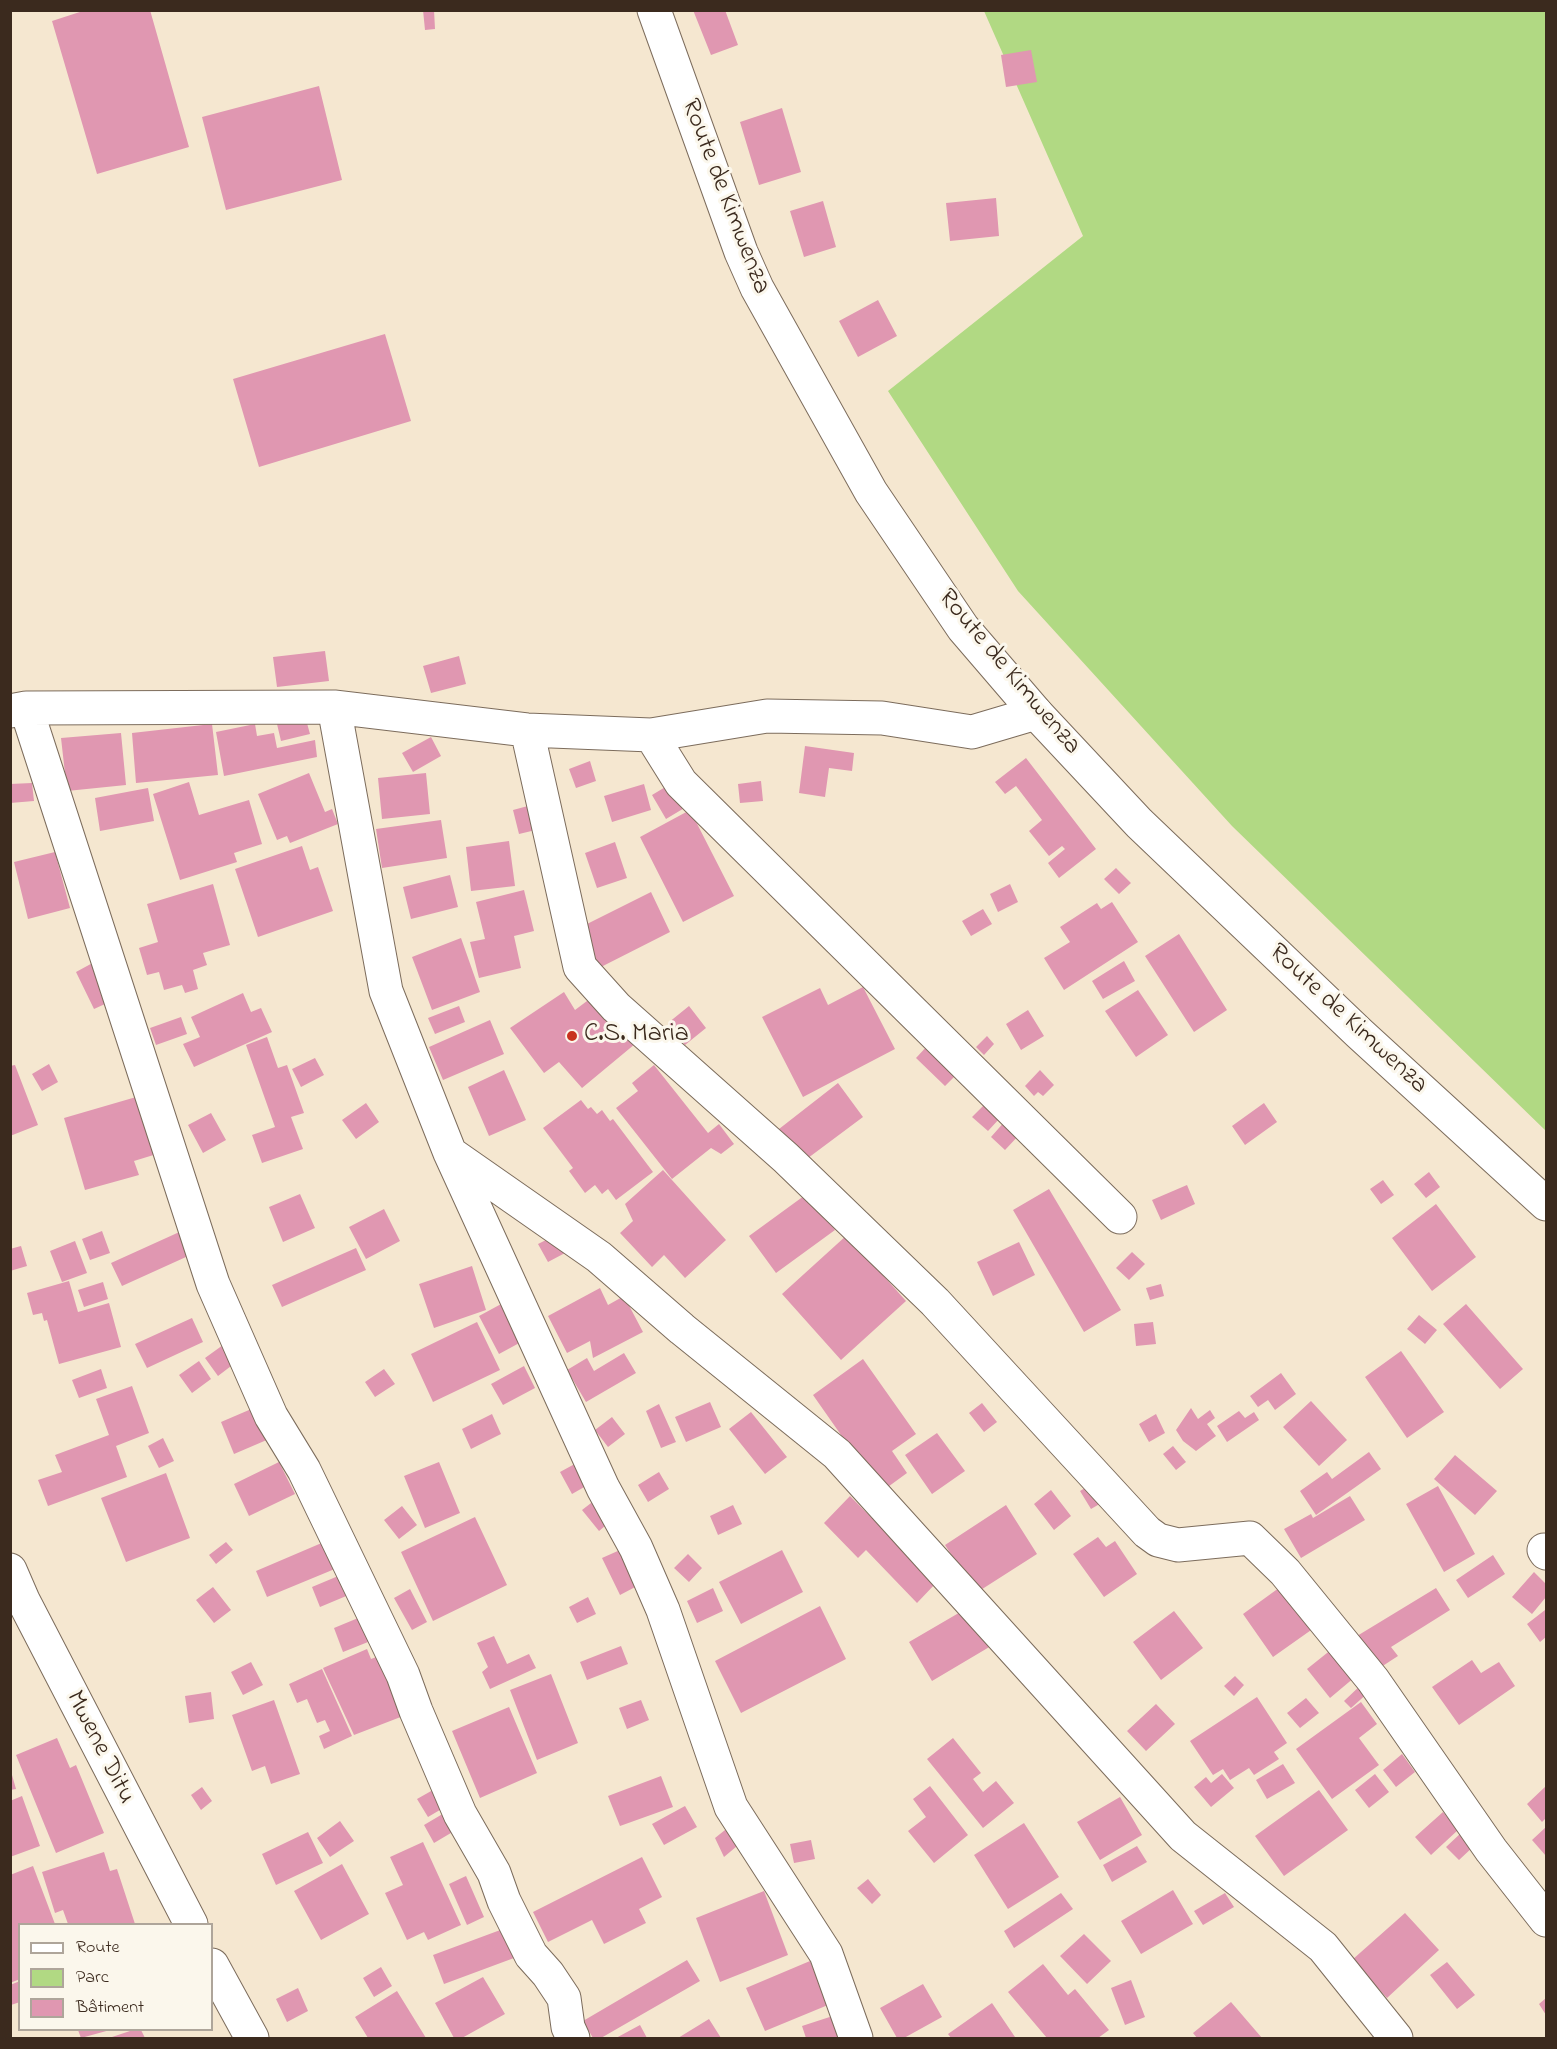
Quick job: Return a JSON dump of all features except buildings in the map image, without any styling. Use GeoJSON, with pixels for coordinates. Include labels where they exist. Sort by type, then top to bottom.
{"type":"FeatureCollection","features":[{"type":"Feature","properties":{"kind":"street","name":"Route de Kimwenza"},"geometry":{"type":"LineString","coordinates":[[654,10],[741,252],[757,288],[871,492],[963,628],[1036,713],[1139,823],[1359,1033],[1546,1204]]}},
{"type":"Feature","properties":{"kind":"street"},"geometry":{"type":"LineString","coordinates":[[573,2038],[568,2027],[564,1998],[548,1974],[531,1955],[504,1901],[494,1873],[460,1814],[402,1675],[304,1470],[271,1416],[213,1284],[18,709],[334,707],[527,730],[651,735],[767,716],[882,718],[972,732],[1036,713]]}},
{"type":"Feature","properties":{"kind":"street"},"geometry":{"type":"LineString","coordinates":[[334,707],[386,991],[450,1153],[603,1488],[636,1548],[663,1611],[731,1807],[826,1954],[856,2038]]}},
{"type":"Feature","properties":{"kind":"street"},"geometry":{"type":"LineString","coordinates":[[527,730],[580,967],[616,1007],[786,1158],[935,1302],[1147,1532],[1158,1540],[1178,1545],[1250,1538],[1286,1572],[1373,1680],[1491,1850],[1546,1920]]}},
{"type":"Feature","properties":{"kind":"street"},"geometry":{"type":"LineString","coordinates":[[651,735],[681,783],[1120,1217]]}},
{"type":"Feature","properties":{"kind":"street"},"geometry":{"type":"LineString","coordinates":[[450,1153],[599,1257],[682,1329],[837,1454],[1183,1836],[1323,1947],[1396,2038]]}},
{"type":"Feature","properties":{"kind":"street","name":"Mwene Ditu"},"geometry":{"type":"LineString","coordinates":[[10,1570],[23,1600],[190,1923]]}},
{"type":"Feature","properties":{"kind":"street"},"geometry":{"type":"LineString","coordinates":[[213,1967],[252,2038]]}},
{"type":"Feature","properties":{"kind":"green space"},"geometry":{"type":"Polygon","coordinates":[[[984,11],[1546,11],[1546,1131],[1232,826],[1018,591],[888,391],[1083,236],[984,11]]]}},
{"type":"Feature","properties":{"kind":"place","name":"C.S. Maria"},"geometry":{"type":"Point","coordinates":[572,1036]}}]}
